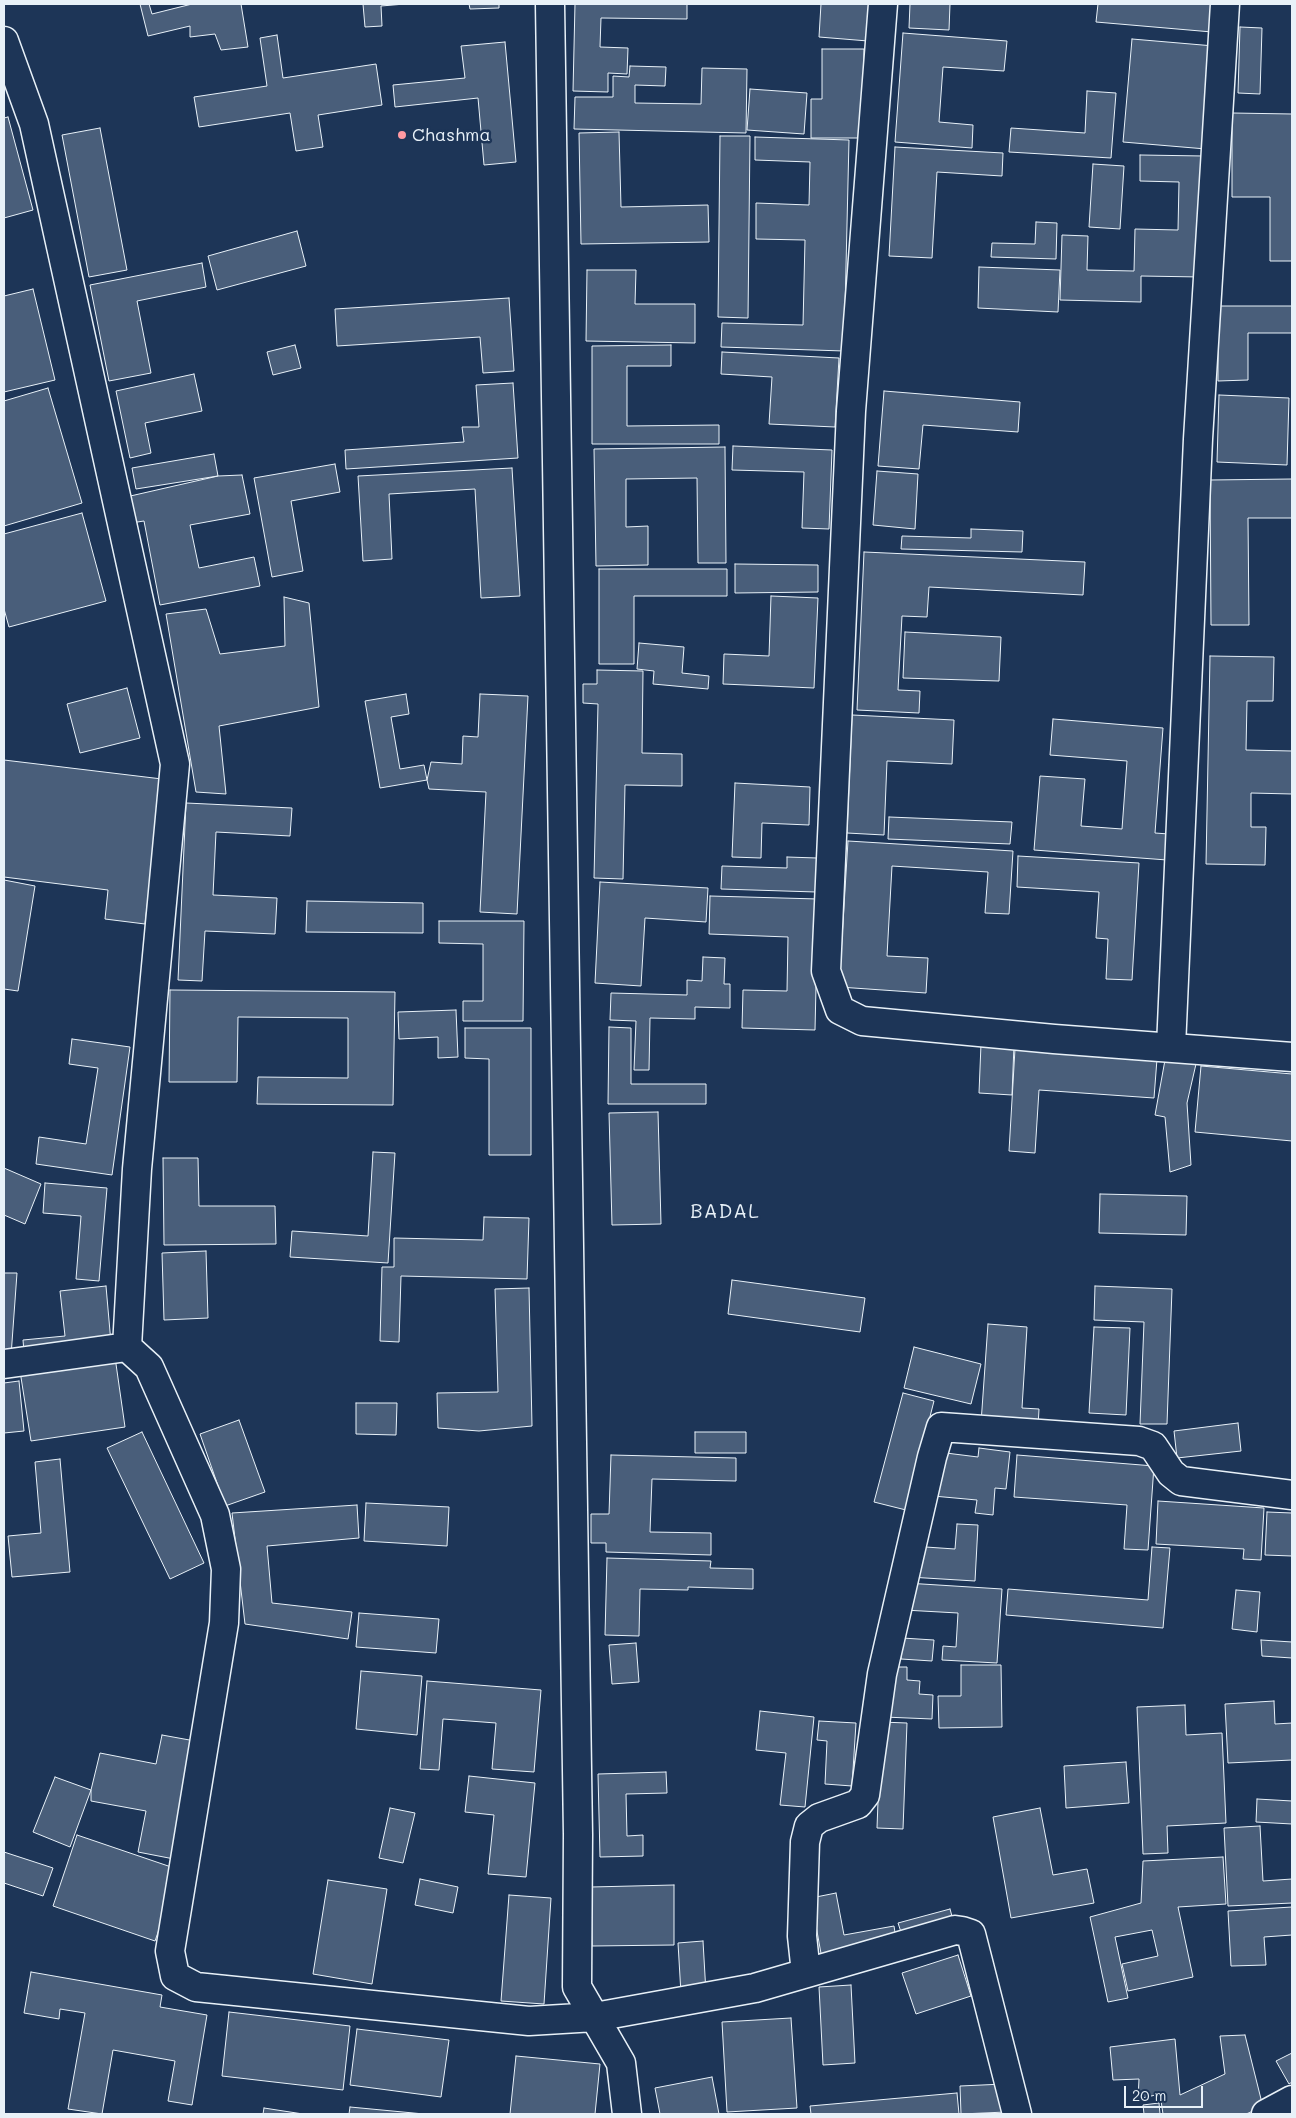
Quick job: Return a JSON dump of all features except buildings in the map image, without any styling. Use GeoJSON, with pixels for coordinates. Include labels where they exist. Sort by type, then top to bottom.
{"type":"FeatureCollection","features":[{"type":"Feature","properties":{"kind":"street"},"geometry":{"type":"LineString","coordinates":[[550,4],[577,1814],[577,1987],[621,2063],[626,2114]]}},
{"type":"Feature","properties":{"kind":"street"},"geometry":{"type":"LineString","coordinates":[[884,4],[851,411],[826,971],[840,1010],[862,1021],[1292,1057]]}},
{"type":"Feature","properties":{"kind":"street"},"geometry":{"type":"LineString","coordinates":[[1171,1047],[1198,439],[1225,4]]}},
{"type":"Feature","properties":{"kind":"street"},"geometry":{"type":"LineString","coordinates":[[4,41],[34,124],[175,764],[137,1169],[127,1347]]}},
{"type":"Feature","properties":{"kind":"street"},"geometry":{"type":"LineString","coordinates":[[127,1347],[149,1367],[215,1516],[226,1569],[224,1623],[170,1951],[175,1976],[196,1987],[529,2021],[595,2017],[755,1988],[955,1930],[962,1931],[971,1934],[1017,2114]]}},
{"type":"Feature","properties":{"kind":"street"},"geometry":{"type":"LineString","coordinates":[[4,1364],[127,1347]]}},
{"type":"Feature","properties":{"kind":"street"},"geometry":{"type":"LineString","coordinates":[[806,1973],[802,1936],[805,1842],[809,1826],[819,1818],[858,1804],[865,1795],[882,1674],[932,1457],[941,1427],[1139,1441],[1153,1446],[1171,1473],[1181,1481],[1292,1495]]}},
{"type":"Feature","properties":{"kind":"street"},"geometry":{"type":"LineString","coordinates":[[1266,2114],[1292,2100]]}},
{"type":"Feature","properties":{"kind":"place","name":"Chashma"},"geometry":{"type":"Point","coordinates":[402,135]}},
{"type":"Feature","properties":{"kind":"district","name":"BADAL"},"geometry":{"type":"Point","coordinates":[725,1212]}}]}
